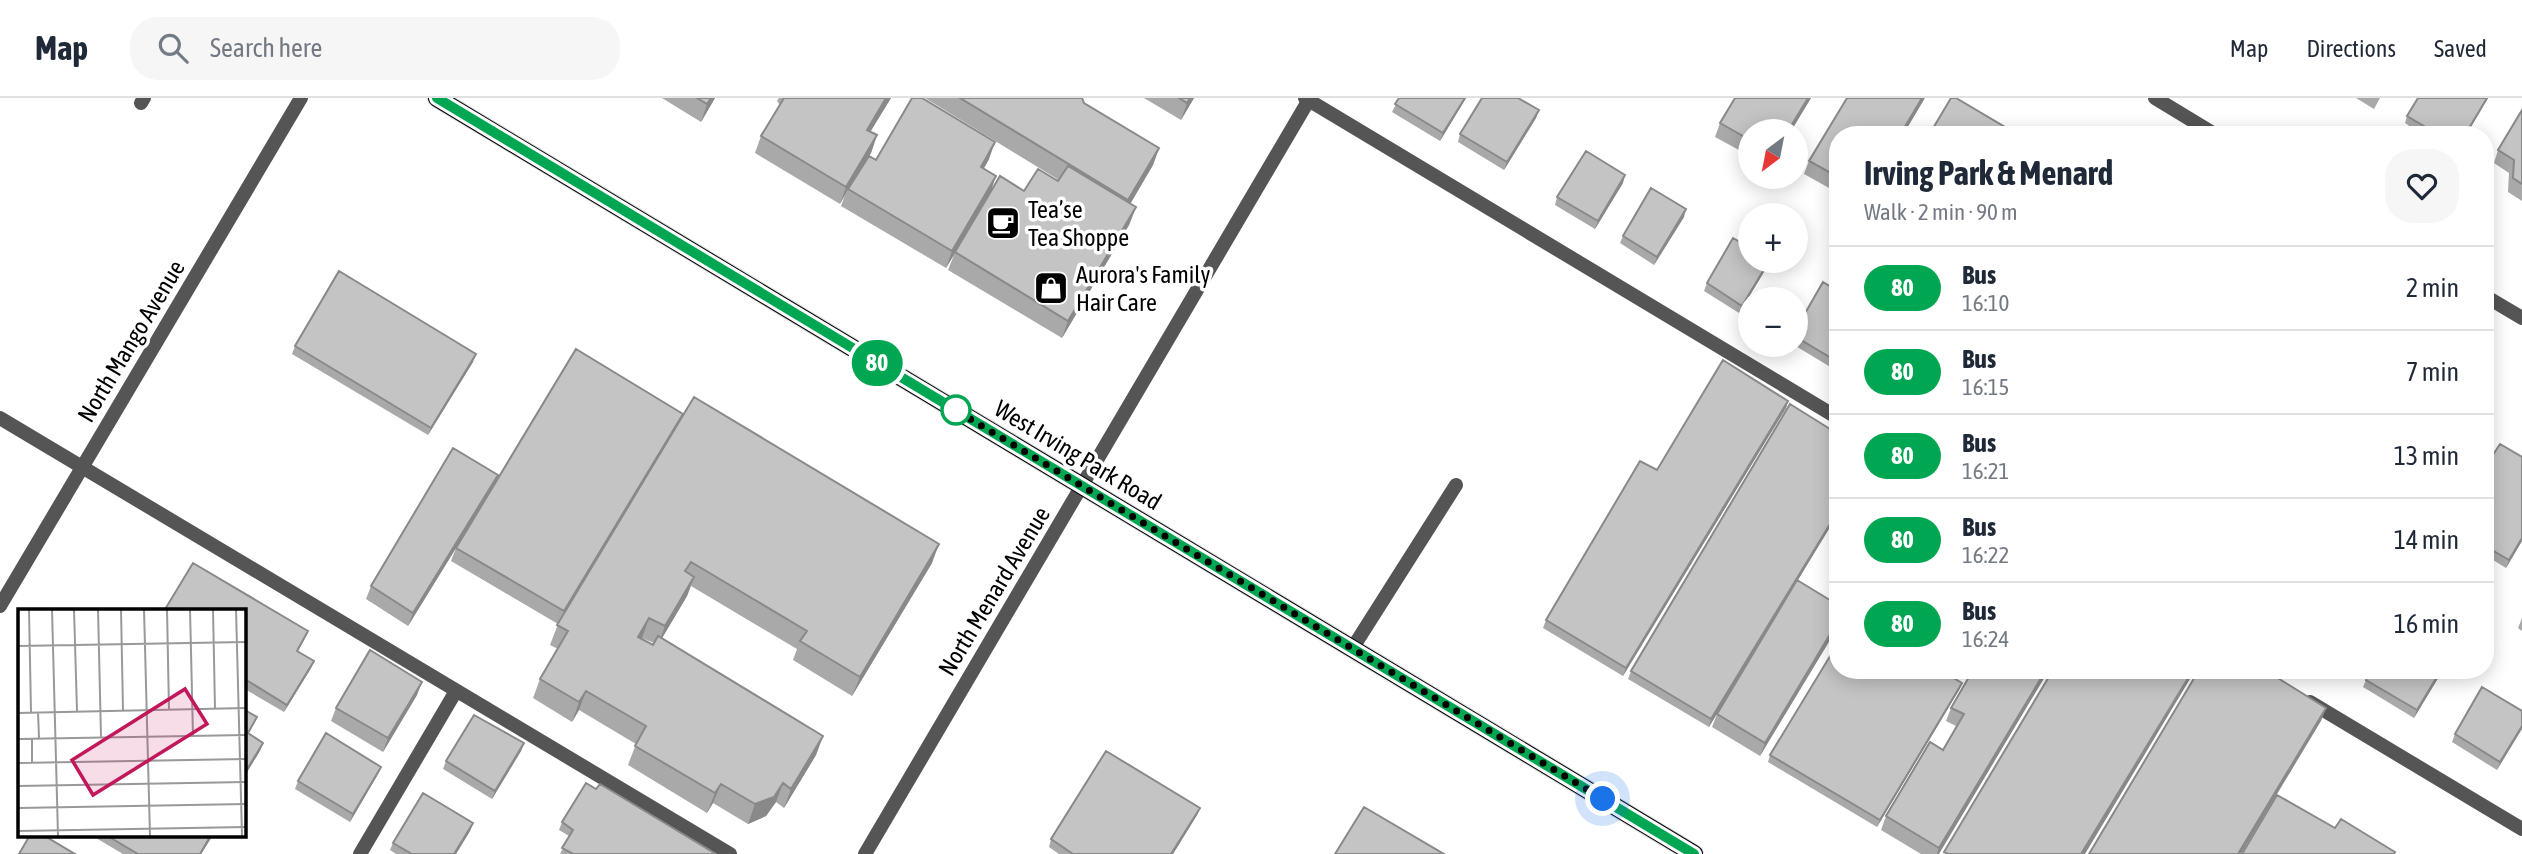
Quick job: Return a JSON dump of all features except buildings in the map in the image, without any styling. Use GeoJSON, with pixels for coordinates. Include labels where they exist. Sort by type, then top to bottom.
{"type":"FeatureCollection","features":[{"type":"Feature","properties":{"kind":"main road","name":"West Irving Park Road"},"geometry":{"type":"LineString","coordinates":[[437,98],[1694,854]]}},
{"type":"Feature","properties":{"kind":"street","name":"North Mango Avenue"},"geometry":{"type":"LineString","coordinates":[[0,606],[301,98]]}},
{"type":"Feature","properties":{"kind":"street"},"geometry":{"type":"LineString","coordinates":[[2155,98],[2201,126]]}},
{"type":"Feature","properties":{"kind":"street"},"geometry":{"type":"LineString","coordinates":[[1308,99],[1829,413]]}},
{"type":"Feature","properties":{"kind":"street","name":"North Menard Avenue"},"geometry":{"type":"LineString","coordinates":[[865,854],[1308,99]]}},
{"type":"Feature","properties":{"kind":"street"},"geometry":{"type":"LineString","coordinates":[[2494,301],[2522,318]]}},
{"type":"Feature","properties":{"kind":"street"},"geometry":{"type":"LineString","coordinates":[[0,418],[730,854]]}},
{"type":"Feature","properties":{"kind":"street"},"geometry":{"type":"LineString","coordinates":[[1352,649],[1456,485]]}},
{"type":"Feature","properties":{"kind":"street"},"geometry":{"type":"LineString","coordinates":[[360,854],[456,691]]}},
{"type":"Feature","properties":{"kind":"street"},"geometry":{"type":"LineString","coordinates":[[2294,692],[2522,829]]}},
{"type":"Feature","properties":{"kind":"bus line","name":"80"},"geometry":{"type":"LineString","coordinates":[[437,98],[1694,854]]}},
{"type":"Feature","properties":{"kind":"place","name":"Tea’se Tea Shoppe"},"geometry":{"type":"Point","coordinates":[1003,223]}},
{"type":"Feature","properties":{"kind":"place","name":"Aurora's Family Hair Care"},"geometry":{"type":"Point","coordinates":[1051,288]}},
{"type":"Feature","properties":{"kind":"route"},"geometry":{"type":"LineString","coordinates":[[956,410],[947,405],[1603,799]]}}]}
